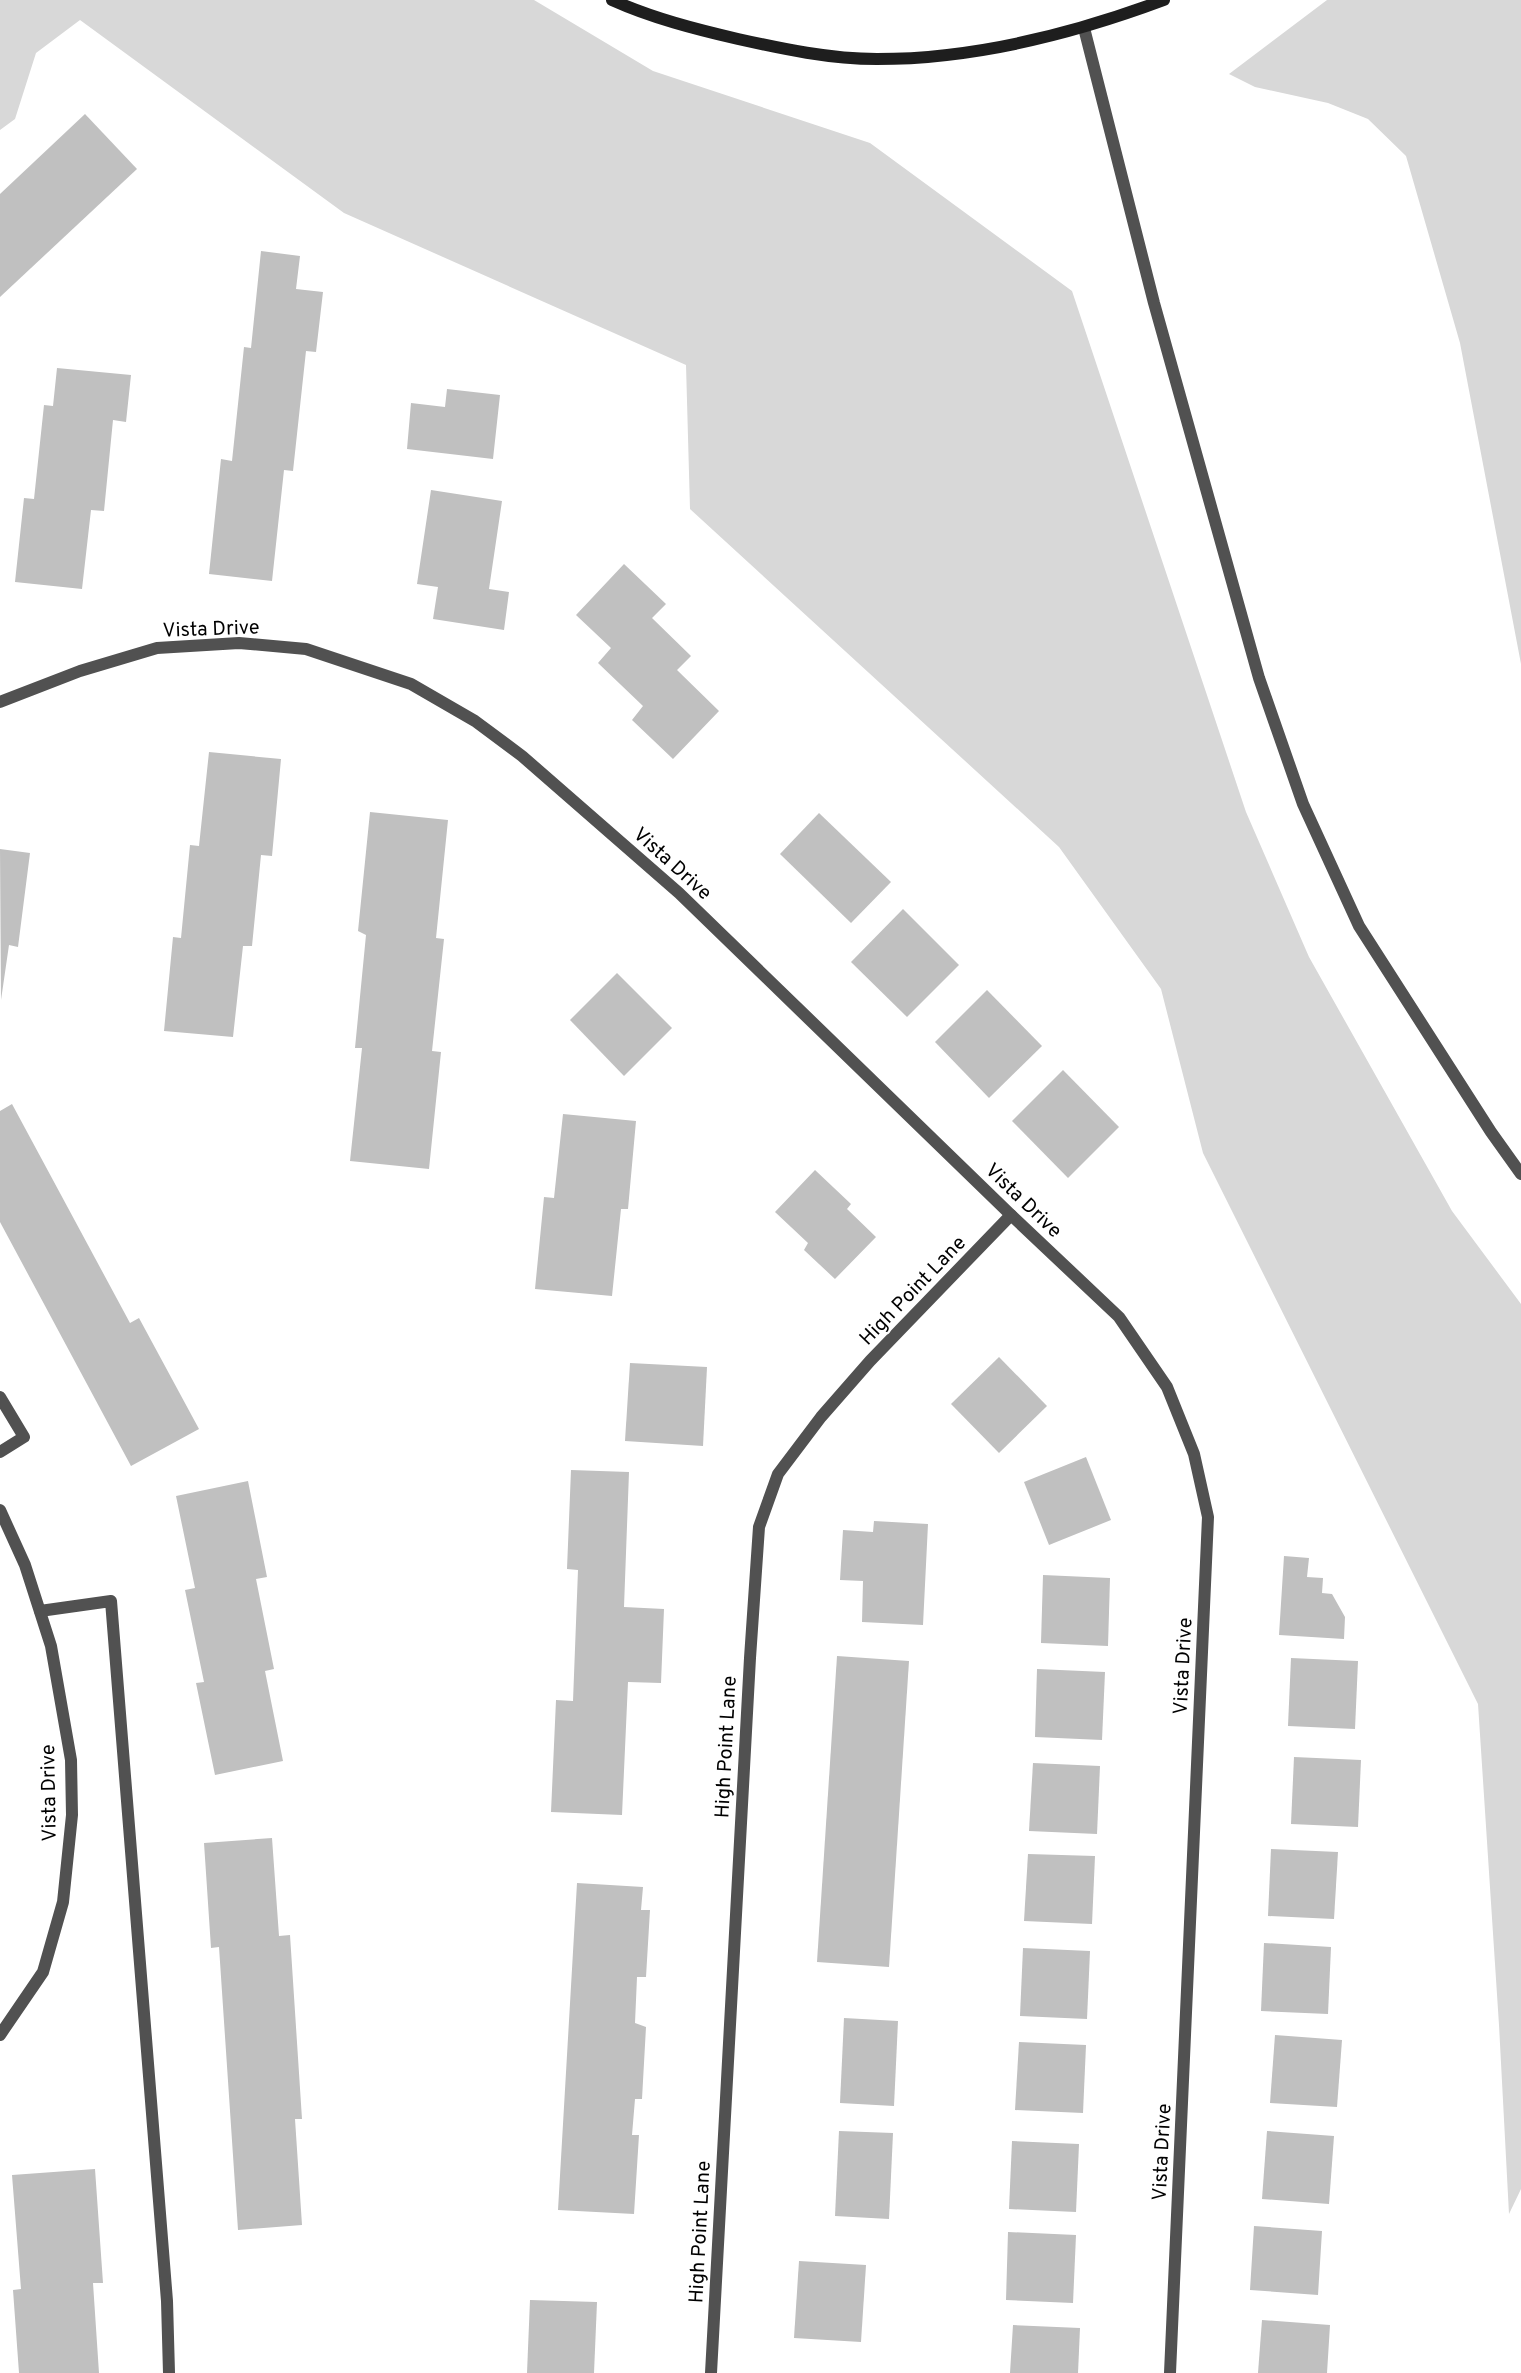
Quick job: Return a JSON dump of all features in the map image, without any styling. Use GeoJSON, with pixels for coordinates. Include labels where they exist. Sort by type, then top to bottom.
{"type":"FeatureCollection","features":[{"type":"Feature","properties":{"kind":"main road"},"geometry":{"type":"LineString","coordinates":[[612,0],[700,30],[757,43],[831,56],[876,59],[973,51],[1084,27],[1164,0]]}},
{"type":"Feature","properties":{"kind":"street"},"geometry":{"type":"LineString","coordinates":[[1084,27],[1163,337],[1259,678],[1303,804],[1359,926],[1491,1132],[1521,1174]]}},
{"type":"Feature","properties":{"kind":"street","name":"Vista Drive"},"geometry":{"type":"LineString","coordinates":[[0,702],[80,671],[157,648],[239,643],[306,649],[411,684],[475,721],[522,756],[679,893],[1119,1317],[1167,1387],[1194,1454],[1208,1517],[1170,2373]]}},
{"type":"Feature","properties":{"kind":"street","name":"High Point Lane"},"geometry":{"type":"LineString","coordinates":[[711,2373],[759,1527],[778,1474],[821,1417],[870,1361],[1011,1215]]}},
{"type":"Feature","properties":{"kind":"street"},"geometry":{"type":"LineString","coordinates":[[0,1397],[24,1437],[0,1452]]}},
{"type":"Feature","properties":{"kind":"street","name":"Vista Drive"},"geometry":{"type":"LineString","coordinates":[[0,1510],[25,1565],[51,1646],[71,1760],[72,1815],[63,1902],[43,1972],[0,2035]]}},
{"type":"Feature","properties":{"kind":"street"},"geometry":{"type":"LineString","coordinates":[[40,1611],[111,1601],[167,2301],[169,2373]]}},
{"type":"Feature","properties":{"kind":"shaded area"},"geometry":{"type":"Polygon","coordinates":[[[0,0],[534,0],[653,71],[870,143],[1072,291],[1246,812],[1309,957],[1452,1211],[1521,1304],[1521,2189],[1509,2214],[1478,1704],[1203,1153],[1161,989],[1059,847],[690,509],[686,365],[344,213],[80,20],[36,53],[15,119],[0,130],[0,0]]]}},
{"type":"Feature","properties":{"kind":"shaded area"},"geometry":{"type":"Polygon","coordinates":[[[1327,0],[1521,0],[1521,664],[1460,343],[1406,156],[1368,119],[1328,103],[1255,87],[1229,74],[1327,0]]]}},
{"type":"Feature","properties":{"kind":"building"},"geometry":{"type":"Polygon","coordinates":[[[85,114],[137,169],[0,297],[0,194],[85,114]]]}},
{"type":"Feature","properties":{"kind":"building"},"geometry":{"type":"Polygon","coordinates":[[[261,251],[300,256],[296,289],[323,292],[316,352],[306,351],[293,471],[284,470],[272,581],[209,574],[221,459],[232,461],[244,347],[251,348],[261,251]]]}},
{"type":"Feature","properties":{"kind":"building"},"geometry":{"type":"Polygon","coordinates":[[[57,368],[131,375],[126,422],[113,420],[104,511],[91,510],[82,589],[15,582],[24,498],[34,499],[44,405],[53,406],[57,368]]]}},
{"type":"Feature","properties":{"kind":"building"},"geometry":{"type":"Polygon","coordinates":[[[447,389],[500,395],[493,459],[407,449],[411,403],[445,407],[447,389]]]}},
{"type":"Feature","properties":{"kind":"building"},"geometry":{"type":"Polygon","coordinates":[[[431,490],[502,501],[489,589],[509,592],[504,630],[433,619],[438,587],[417,584],[431,490]]]}},
{"type":"Feature","properties":{"kind":"building"},"geometry":{"type":"Polygon","coordinates":[[[624,564],[666,604],[652,618],[691,656],[677,670],[719,711],[673,759],[632,720],[643,706],[598,663],[611,648],[576,615],[624,564]]]}},
{"type":"Feature","properties":{"kind":"building"},"geometry":{"type":"Polygon","coordinates":[[[209,752],[281,759],[272,856],[261,855],[252,946],[243,946],[233,1037],[164,1031],[173,937],[181,938],[190,845],[199,846],[209,752]]]}},
{"type":"Feature","properties":{"kind":"building"},"geometry":{"type":"Polygon","coordinates":[[[370,812],[448,820],[436,938],[444,939],[432,1051],[441,1052],[429,1169],[350,1161],[362,1048],[355,1048],[366,935],[358,931],[370,812]]]}},
{"type":"Feature","properties":{"kind":"building"},"geometry":{"type":"Polygon","coordinates":[[[819,813],[891,882],[851,923],[780,854],[819,813]]]}},
{"type":"Feature","properties":{"kind":"building"},"geometry":{"type":"Polygon","coordinates":[[[0,849],[30,853],[18,947],[9,945],[1,1000],[0,849]]]}},
{"type":"Feature","properties":{"kind":"building"},"geometry":{"type":"Polygon","coordinates":[[[903,909],[959,965],[907,1017],[851,962],[903,909]]]}},
{"type":"Feature","properties":{"kind":"building"},"geometry":{"type":"Polygon","coordinates":[[[617,973],[672,1028],[624,1076],[570,1020],[617,973]]]}},
{"type":"Feature","properties":{"kind":"building"},"geometry":{"type":"Polygon","coordinates":[[[987,990],[1042,1046],[989,1098],[935,1042],[987,990]]]}},
{"type":"Feature","properties":{"kind":"building"},"geometry":{"type":"Polygon","coordinates":[[[1063,1070],[1119,1127],[1068,1178],[1012,1121],[1063,1070]]]}},
{"type":"Feature","properties":{"kind":"building"},"geometry":{"type":"Polygon","coordinates":[[[12,1104],[130,1323],[139,1318],[199,1429],[131,1466],[0,1222],[0,1111],[12,1104]]]}},
{"type":"Feature","properties":{"kind":"building"},"geometry":{"type":"Polygon","coordinates":[[[563,1114],[636,1121],[628,1209],[621,1209],[612,1296],[535,1289],[544,1197],[554,1198],[563,1114]]]}},
{"type":"Feature","properties":{"kind":"building"},"geometry":{"type":"Polygon","coordinates":[[[815,1170],[851,1204],[847,1209],[876,1237],[835,1279],[804,1250],[808,1243],[775,1212],[815,1170]]]}},
{"type":"Feature","properties":{"kind":"building"},"geometry":{"type":"Polygon","coordinates":[[[999,1357],[1047,1406],[999,1453],[951,1404],[999,1357]]]}},
{"type":"Feature","properties":{"kind":"building"},"geometry":{"type":"Polygon","coordinates":[[[630,1363],[707,1367],[703,1446],[625,1441],[630,1363]]]}},
{"type":"Feature","properties":{"kind":"building"},"geometry":{"type":"Polygon","coordinates":[[[1086,1457],[1111,1520],[1049,1545],[1024,1482],[1086,1457]]]}},
{"type":"Feature","properties":{"kind":"building"},"geometry":{"type":"Polygon","coordinates":[[[571,1470],[629,1472],[624,1607],[664,1609],[661,1683],[628,1682],[622,1815],[551,1812],[556,1700],[573,1701],[578,1570],[567,1569],[571,1470]]]}},
{"type":"Feature","properties":{"kind":"building"},"geometry":{"type":"Polygon","coordinates":[[[248,1481],[267,1577],[256,1579],[274,1669],[265,1671],[283,1761],[215,1775],[196,1683],[204,1682],[185,1590],[195,1588],[176,1496],[248,1481]]]}},
{"type":"Feature","properties":{"kind":"building"},"geometry":{"type":"Polygon","coordinates":[[[874,1521],[928,1524],[923,1625],[862,1622],[863,1581],[840,1580],[843,1530],[873,1532],[874,1521]]]}},
{"type":"Feature","properties":{"kind":"building"},"geometry":{"type":"Polygon","coordinates":[[[1284,1556],[1309,1558],[1307,1577],[1323,1578],[1322,1593],[1332,1594],[1345,1617],[1344,1639],[1279,1635],[1284,1556]]]}},
{"type":"Feature","properties":{"kind":"building"},"geometry":{"type":"Polygon","coordinates":[[[1043,1575],[1110,1578],[1108,1646],[1041,1643],[1043,1575]]]}},
{"type":"Feature","properties":{"kind":"building"},"geometry":{"type":"Polygon","coordinates":[[[837,1656],[909,1661],[889,1967],[817,1962],[837,1656]]]}},
{"type":"Feature","properties":{"kind":"building"},"geometry":{"type":"Polygon","coordinates":[[[1291,1658],[1358,1661],[1355,1729],[1288,1726],[1291,1658]]]}},
{"type":"Feature","properties":{"kind":"building"},"geometry":{"type":"Polygon","coordinates":[[[1037,1669],[1105,1672],[1102,1740],[1035,1737],[1037,1669]]]}},
{"type":"Feature","properties":{"kind":"building"},"geometry":{"type":"Polygon","coordinates":[[[1294,1757],[1361,1760],[1358,1827],[1291,1824],[1294,1757]]]}},
{"type":"Feature","properties":{"kind":"building"},"geometry":{"type":"Polygon","coordinates":[[[1033,1763],[1100,1766],[1097,1834],[1029,1831],[1033,1763]]]}},
{"type":"Feature","properties":{"kind":"building"},"geometry":{"type":"Polygon","coordinates":[[[272,1838],[279,1936],[290,1935],[302,2119],[295,2119],[302,2225],[238,2230],[219,1947],[211,1948],[204,1843],[272,1838]]]}},
{"type":"Feature","properties":{"kind":"building"},"geometry":{"type":"Polygon","coordinates":[[[1271,1849],[1338,1852],[1334,1919],[1268,1916],[1271,1849]]]}},
{"type":"Feature","properties":{"kind":"building"},"geometry":{"type":"Polygon","coordinates":[[[1028,1854],[1095,1856],[1092,1924],[1024,1921],[1028,1854]]]}},
{"type":"Feature","properties":{"kind":"building"},"geometry":{"type":"Polygon","coordinates":[[[577,1883],[643,1887],[641,1910],[650,1910],[646,1977],[637,1977],[635,2023],[646,2027],[642,2099],[635,2099],[632,2135],[639,2135],[634,2214],[558,2210],[577,1883]]]}},
{"type":"Feature","properties":{"kind":"building"},"geometry":{"type":"Polygon","coordinates":[[[1264,1943],[1331,1947],[1328,2014],[1261,2011],[1264,1943]]]}},
{"type":"Feature","properties":{"kind":"building"},"geometry":{"type":"Polygon","coordinates":[[[1023,1948],[1090,1951],[1087,2019],[1020,2016],[1023,1948]]]}},
{"type":"Feature","properties":{"kind":"building"},"geometry":{"type":"Polygon","coordinates":[[[844,2018],[898,2021],[894,2106],[840,2103],[844,2018]]]}},
{"type":"Feature","properties":{"kind":"building"},"geometry":{"type":"Polygon","coordinates":[[[1275,2035],[1342,2040],[1337,2107],[1270,2103],[1275,2035]]]}},
{"type":"Feature","properties":{"kind":"building"},"geometry":{"type":"Polygon","coordinates":[[[1019,2042],[1086,2045],[1083,2113],[1015,2110],[1019,2042]]]}},
{"type":"Feature","properties":{"kind":"building"},"geometry":{"type":"Polygon","coordinates":[[[839,2131],[893,2133],[889,2219],[835,2216],[839,2131]]]}},
{"type":"Feature","properties":{"kind":"building"},"geometry":{"type":"Polygon","coordinates":[[[1267,2131],[1334,2136],[1329,2204],[1262,2199],[1267,2131]]]}},
{"type":"Feature","properties":{"kind":"building"},"geometry":{"type":"Polygon","coordinates":[[[1012,2141],[1079,2144],[1076,2212],[1009,2209],[1012,2141]]]}},
{"type":"Feature","properties":{"kind":"building"},"geometry":{"type":"Polygon","coordinates":[[[95,2169],[103,2283],[93,2283],[99,2373],[19,2373],[13,2290],[21,2289],[12,2175],[95,2169]]]}},
{"type":"Feature","properties":{"kind":"building"},"geometry":{"type":"Polygon","coordinates":[[[1254,2226],[1322,2231],[1318,2295],[1250,2290],[1254,2226]]]}},
{"type":"Feature","properties":{"kind":"building"},"geometry":{"type":"Polygon","coordinates":[[[1008,2232],[1076,2235],[1073,2303],[1006,2300],[1008,2232]]]}},
{"type":"Feature","properties":{"kind":"building"},"geometry":{"type":"Polygon","coordinates":[[[799,2261],[866,2265],[861,2342],[794,2338],[799,2261]]]}},
{"type":"Feature","properties":{"kind":"building"},"geometry":{"type":"Polygon","coordinates":[[[530,2300],[597,2302],[594,2373],[527,2373],[530,2300]]]}},
{"type":"Feature","properties":{"kind":"building"},"geometry":{"type":"Polygon","coordinates":[[[1262,2320],[1330,2325],[1327,2373],[1258,2373],[1262,2320]]]}},
{"type":"Feature","properties":{"kind":"building"},"geometry":{"type":"Polygon","coordinates":[[[1013,2325],[1080,2328],[1078,2373],[1010,2373],[1013,2325]]]}}]}
